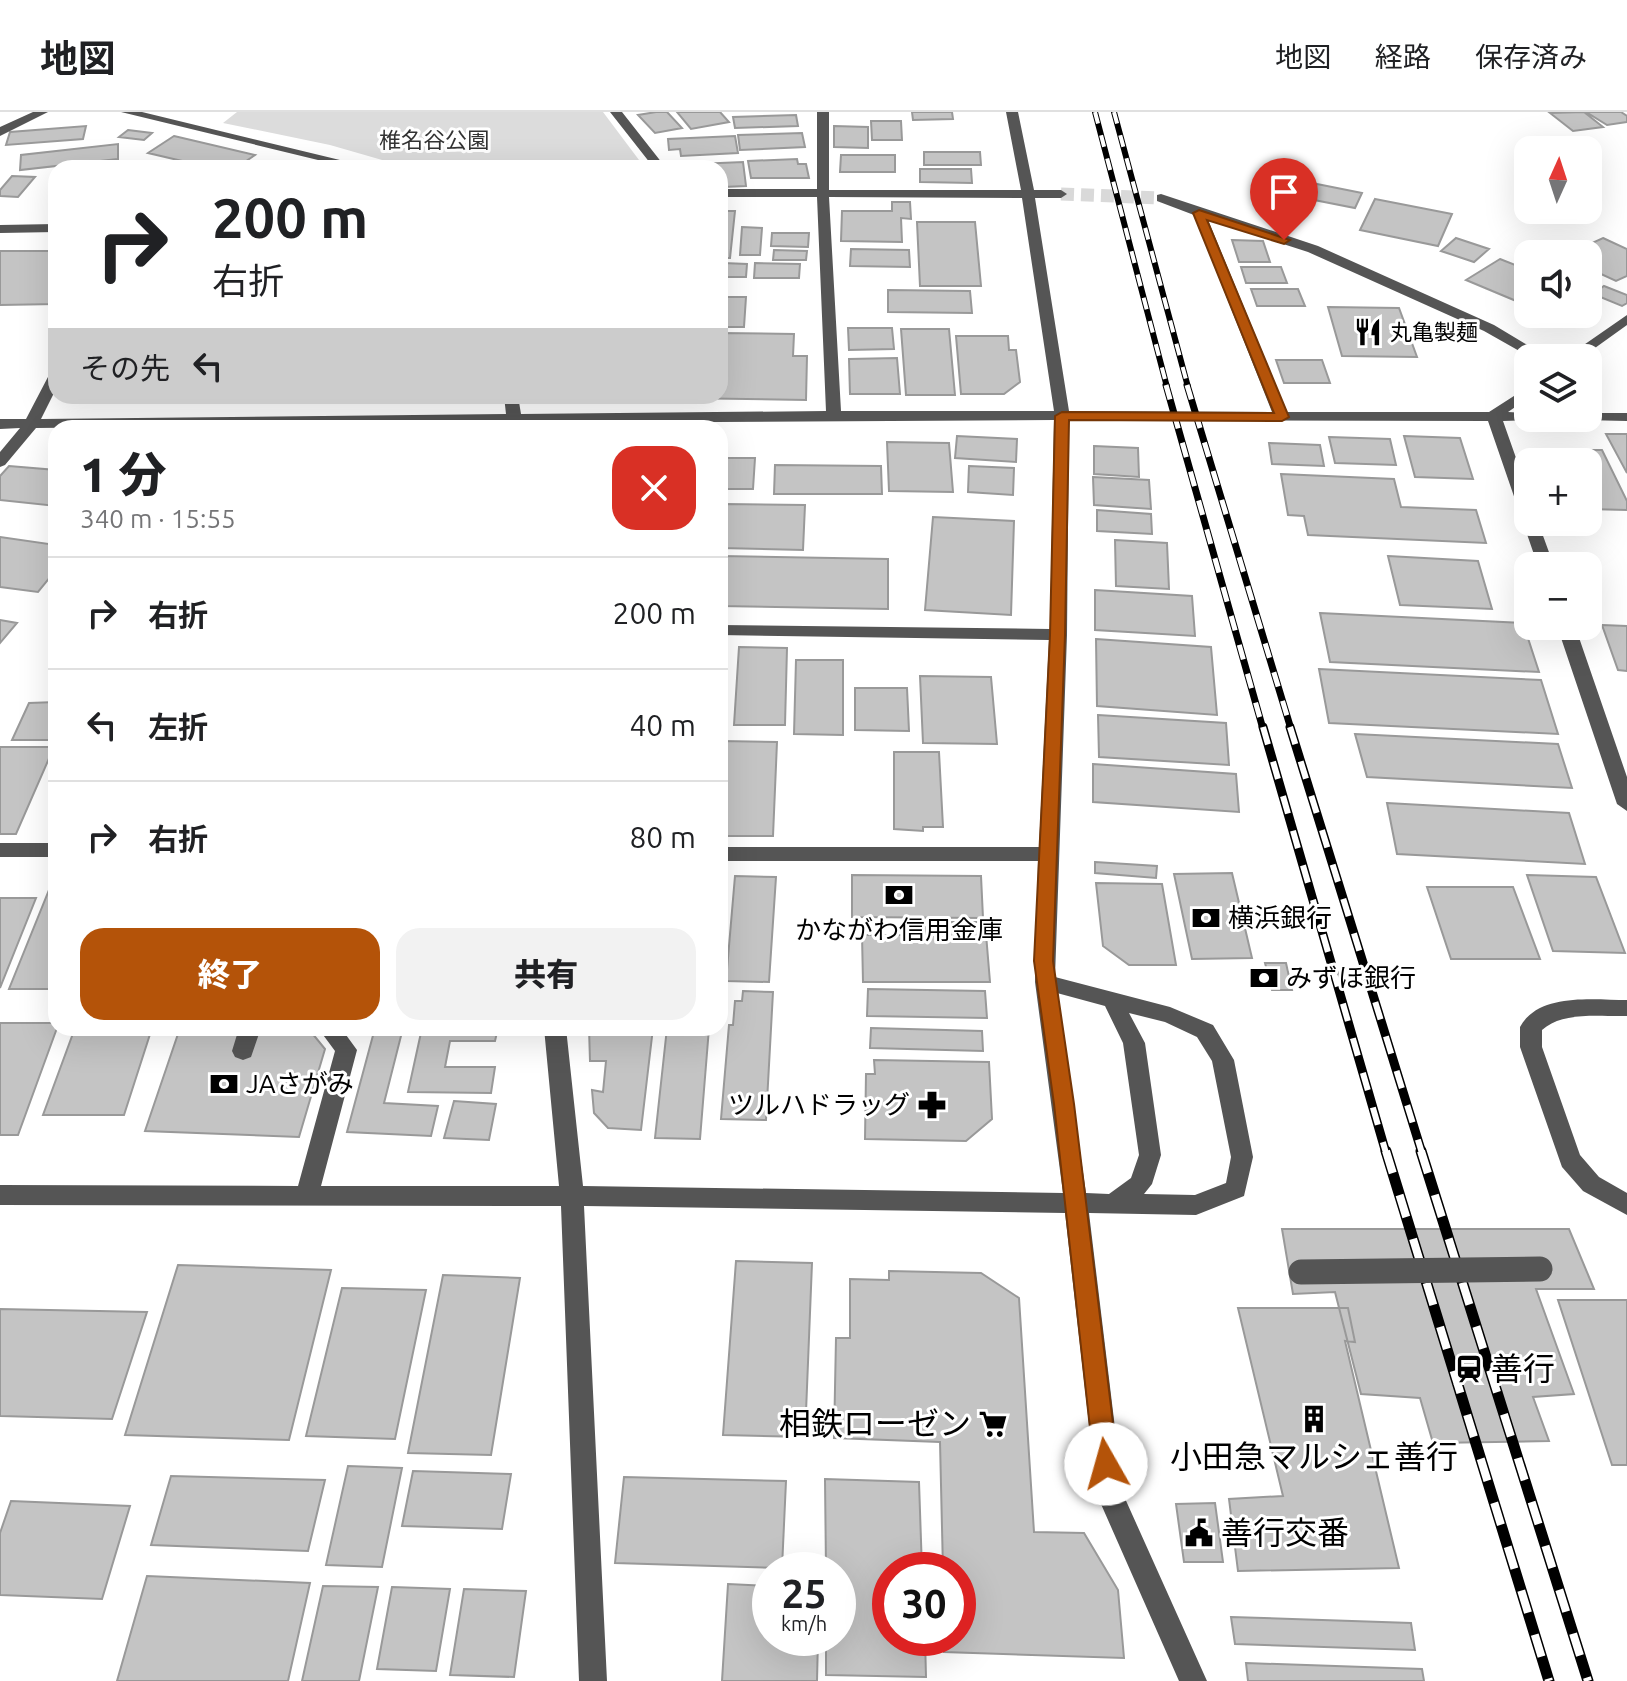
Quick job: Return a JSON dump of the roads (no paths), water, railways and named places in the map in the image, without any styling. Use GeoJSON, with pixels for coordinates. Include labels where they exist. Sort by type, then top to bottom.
{"type":"FeatureCollection","features":[{"type":"Feature","properties":{"kind":"street"},"geometry":{"type":"LineString","coordinates":[[0,132],[42,112]]}},
{"type":"Feature","properties":{"kind":"street"},"geometry":{"type":"LineString","coordinates":[[127,112],[333,160]]}},
{"type":"Feature","properties":{"kind":"street"},"geometry":{"type":"LineString","coordinates":[[616,112],[654,160]]}},
{"type":"Feature","properties":{"kind":"street"},"geometry":{"type":"LineString","coordinates":[[823,112],[823,194],[834,415]]}},
{"type":"Feature","properties":{"kind":"street"},"geometry":{"type":"LineString","coordinates":[[1012,112],[1028,194],[1062,416],[1058,635],[1047,854],[1045,982],[1110,1495],[1193,1681]]}},
{"type":"Feature","properties":{"kind":"street"},"geometry":{"type":"LineString","coordinates":[[728,193],[1061,194]]}},
{"type":"Feature","properties":{"kind":"street"},"geometry":{"type":"LineString","coordinates":[[1161,198],[1313,249],[1489,328],[1517,344]]}},
{"type":"Feature","properties":{"kind":"street"},"geometry":{"type":"LineString","coordinates":[[1199,213],[1282,417]]}},
{"type":"Feature","properties":{"kind":"street"},"geometry":{"type":"LineString","coordinates":[[0,229],[48,228]]}},
{"type":"Feature","properties":{"kind":"street"},"geometry":{"type":"LineString","coordinates":[[1592,344],[1627,319]]}},
{"type":"Feature","properties":{"kind":"street"},"geometry":{"type":"LineString","coordinates":[[0,462],[31,424],[48,391]]}},
{"type":"Feature","properties":{"kind":"street"},"geometry":{"type":"LineString","coordinates":[[1494,416],[1514,401]]}},
{"type":"Feature","properties":{"kind":"street"},"geometry":{"type":"LineString","coordinates":[[634,420],[834,415],[1514,417]]}},
{"type":"Feature","properties":{"kind":"street"},"geometry":{"type":"LineString","coordinates":[[1494,416],[1514,474]]}},
{"type":"Feature","properties":{"kind":"street"},"geometry":{"type":"LineString","coordinates":[[1602,417],[1627,417]]}},
{"type":"Feature","properties":{"kind":"street"},"geometry":{"type":"LineString","coordinates":[[0,424],[48,424]]}},
{"type":"Feature","properties":{"kind":"street"},"geometry":{"type":"LineString","coordinates":[[728,630],[1058,635]]}},
{"type":"Feature","properties":{"kind":"street"},"geometry":{"type":"LineString","coordinates":[[1571,640],[1627,804]]}},
{"type":"Feature","properties":{"kind":"street"},"geometry":{"type":"LineString","coordinates":[[0,850],[48,850]]}},
{"type":"Feature","properties":{"kind":"street"},"geometry":{"type":"LineString","coordinates":[[728,854],[1047,854]]}},
{"type":"Feature","properties":{"kind":"street"},"geometry":{"type":"LineString","coordinates":[[0,1195],[572,1196],[1196,1205],[1236,1189],[1242,1157],[1223,1060],[1205,1031],[1170,1015],[1045,982]]}},
{"type":"Feature","properties":{"kind":"street"},"geometry":{"type":"LineString","coordinates":[[1112,999],[1134,1043],[1150,1155],[1140,1184],[1113,1204]]}},
{"type":"Feature","properties":{"kind":"street"},"geometry":{"type":"LineString","coordinates":[[1627,1008],[1572,1009],[1545,1014],[1531,1027],[1531,1047],[1570,1160],[1591,1184],[1627,1205]]}},
{"type":"Feature","properties":{"kind":"street"},"geometry":{"type":"LineString","coordinates":[[243,1051],[248,1036]]}},
{"type":"Feature","properties":{"kind":"street"},"geometry":{"type":"LineString","coordinates":[[307,1196],[346,1050],[335,1036]]}},
{"type":"Feature","properties":{"kind":"street"},"geometry":{"type":"LineString","coordinates":[[556,1036],[572,1196],[593,1681]]}},
{"type":"Feature","properties":{"kind":"street"},"geometry":{"type":"LineString","coordinates":[[1301,1272],[1540,1269]]}},
{"type":"Feature","properties":{"kind":"tunnel"},"geometry":{"type":"LineString","coordinates":[[1061,194],[1161,198]]}},
{"type":"Feature","properties":{"kind":"railway"},"geometry":{"type":"LineString","coordinates":[[1095,112],[1167,387]]}},
{"type":"Feature","properties":{"kind":"railway"},"geometry":{"type":"LineString","coordinates":[[1114,112],[1188,387]]}},
{"type":"Feature","properties":{"kind":"railway"},"geometry":{"type":"LineString","coordinates":[[1166,385],[1263,729]]}},
{"type":"Feature","properties":{"kind":"railway"},"geometry":{"type":"LineString","coordinates":[[1187,385],[1291,729]]}},
{"type":"Feature","properties":{"kind":"railway"},"geometry":{"type":"LineString","coordinates":[[1263,727],[1386,1153]]}},
{"type":"Feature","properties":{"kind":"railway"},"geometry":{"type":"LineString","coordinates":[[1290,727],[1422,1153]]}},
{"type":"Feature","properties":{"kind":"railway"},"geometry":{"type":"LineString","coordinates":[[1386,1151],[1549,1681]]}},
{"type":"Feature","properties":{"kind":"railway"},"geometry":{"type":"LineString","coordinates":[[1421,1151],[1588,1681]]}},
{"type":"Feature","properties":{"kind":"place","name":"丸亀製麺"},"geometry":{"type":"Point","coordinates":[1368,332]}},
{"type":"Feature","properties":{"kind":"place","name":"かながわ信用金庫"},"geometry":{"type":"Point","coordinates":[899,895]}},
{"type":"Feature","properties":{"kind":"place","name":"横浜銀行"},"geometry":{"type":"Point","coordinates":[1206,918]}},
{"type":"Feature","properties":{"kind":"place","name":"みずほ銀行"},"geometry":{"type":"Point","coordinates":[1264,978]}},
{"type":"Feature","properties":{"kind":"place","name":"JAさがみ"},"geometry":{"type":"Point","coordinates":[224,1084]}},
{"type":"Feature","properties":{"kind":"place","name":"ツルハドラッグ"},"geometry":{"type":"Point","coordinates":[932,1105]}},
{"type":"Feature","properties":{"kind":"place","name":"善行"},"geometry":{"type":"Point","coordinates":[1469,1369]}},
{"type":"Feature","properties":{"kind":"place","name":"小田急マルシェ善行"},"geometry":{"type":"Point","coordinates":[1314,1419]}},
{"type":"Feature","properties":{"kind":"place","name":"相鉄ローゼン"},"geometry":{"type":"Point","coordinates":[993,1424]}},
{"type":"Feature","properties":{"kind":"place","name":"善行交番"},"geometry":{"type":"Point","coordinates":[1199,1533]}},
{"type":"Feature","properties":{"kind":"park label","name":"椎名谷公園"},"geometry":{"type":"Point","coordinates":[434,140]}}]}
